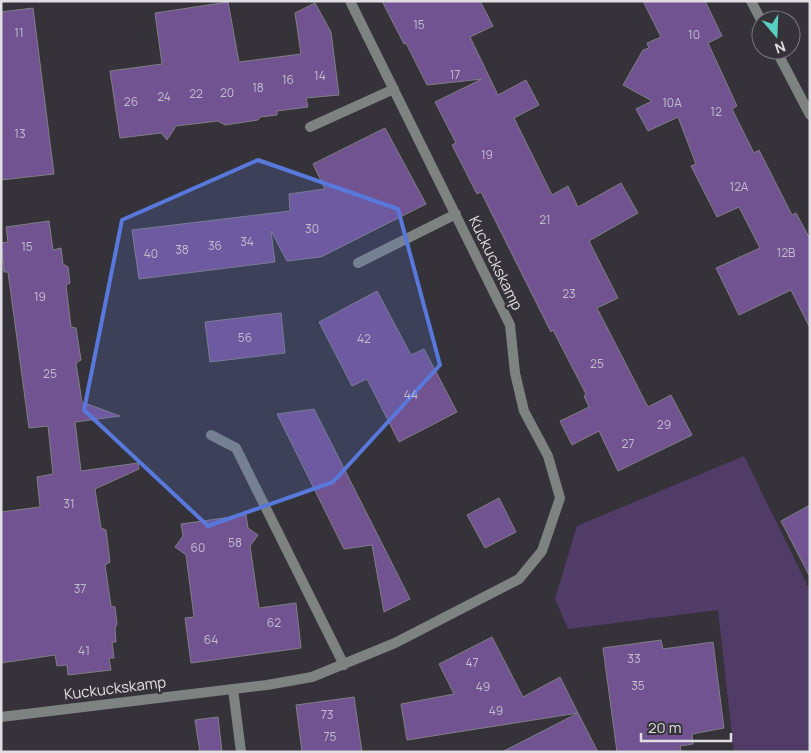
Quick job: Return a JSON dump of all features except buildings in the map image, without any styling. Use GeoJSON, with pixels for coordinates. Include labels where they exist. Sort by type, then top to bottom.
{"type":"FeatureCollection","features":[{"type":"Feature","properties":{"kind":"street","name":"Kuckuckskamp"},"geometry":{"type":"LineString","coordinates":[[1,717],[233,689],[312,677],[395,643],[519,579],[542,551],[560,498],[548,456],[524,412],[515,373],[510,325],[350,1]]}},
{"type":"Feature","properties":{"kind":"street"},"geometry":{"type":"LineString","coordinates":[[781,60],[810,114]]}},
{"type":"Feature","properties":{"kind":"street"},"geometry":{"type":"LineString","coordinates":[[310,127],[394,89]]}},
{"type":"Feature","properties":{"kind":"street"},"geometry":{"type":"LineString","coordinates":[[358,263],[456,214]]}},
{"type":"Feature","properties":{"kind":"street"},"geometry":{"type":"LineString","coordinates":[[211,435],[236,448],[344,665]]}},
{"type":"Feature","properties":{"kind":"street"},"geometry":{"type":"LineString","coordinates":[[233,689],[241,752]]}},
{"type":"Feature","properties":{"kind":"highlighted area"},"geometry":{"type":"Polygon","coordinates":[[[258,160],[398,209],[440,365],[333,482],[208,526],[84,410],[122,220],[258,160]]]}},
{"type":"Feature","properties":{"kind":"shaded area"},"geometry":{"type":"Polygon","coordinates":[[[744,456],[810,591],[810,752],[734,752],[718,610],[568,629],[555,599],[577,526],[744,456]]]}}]}
